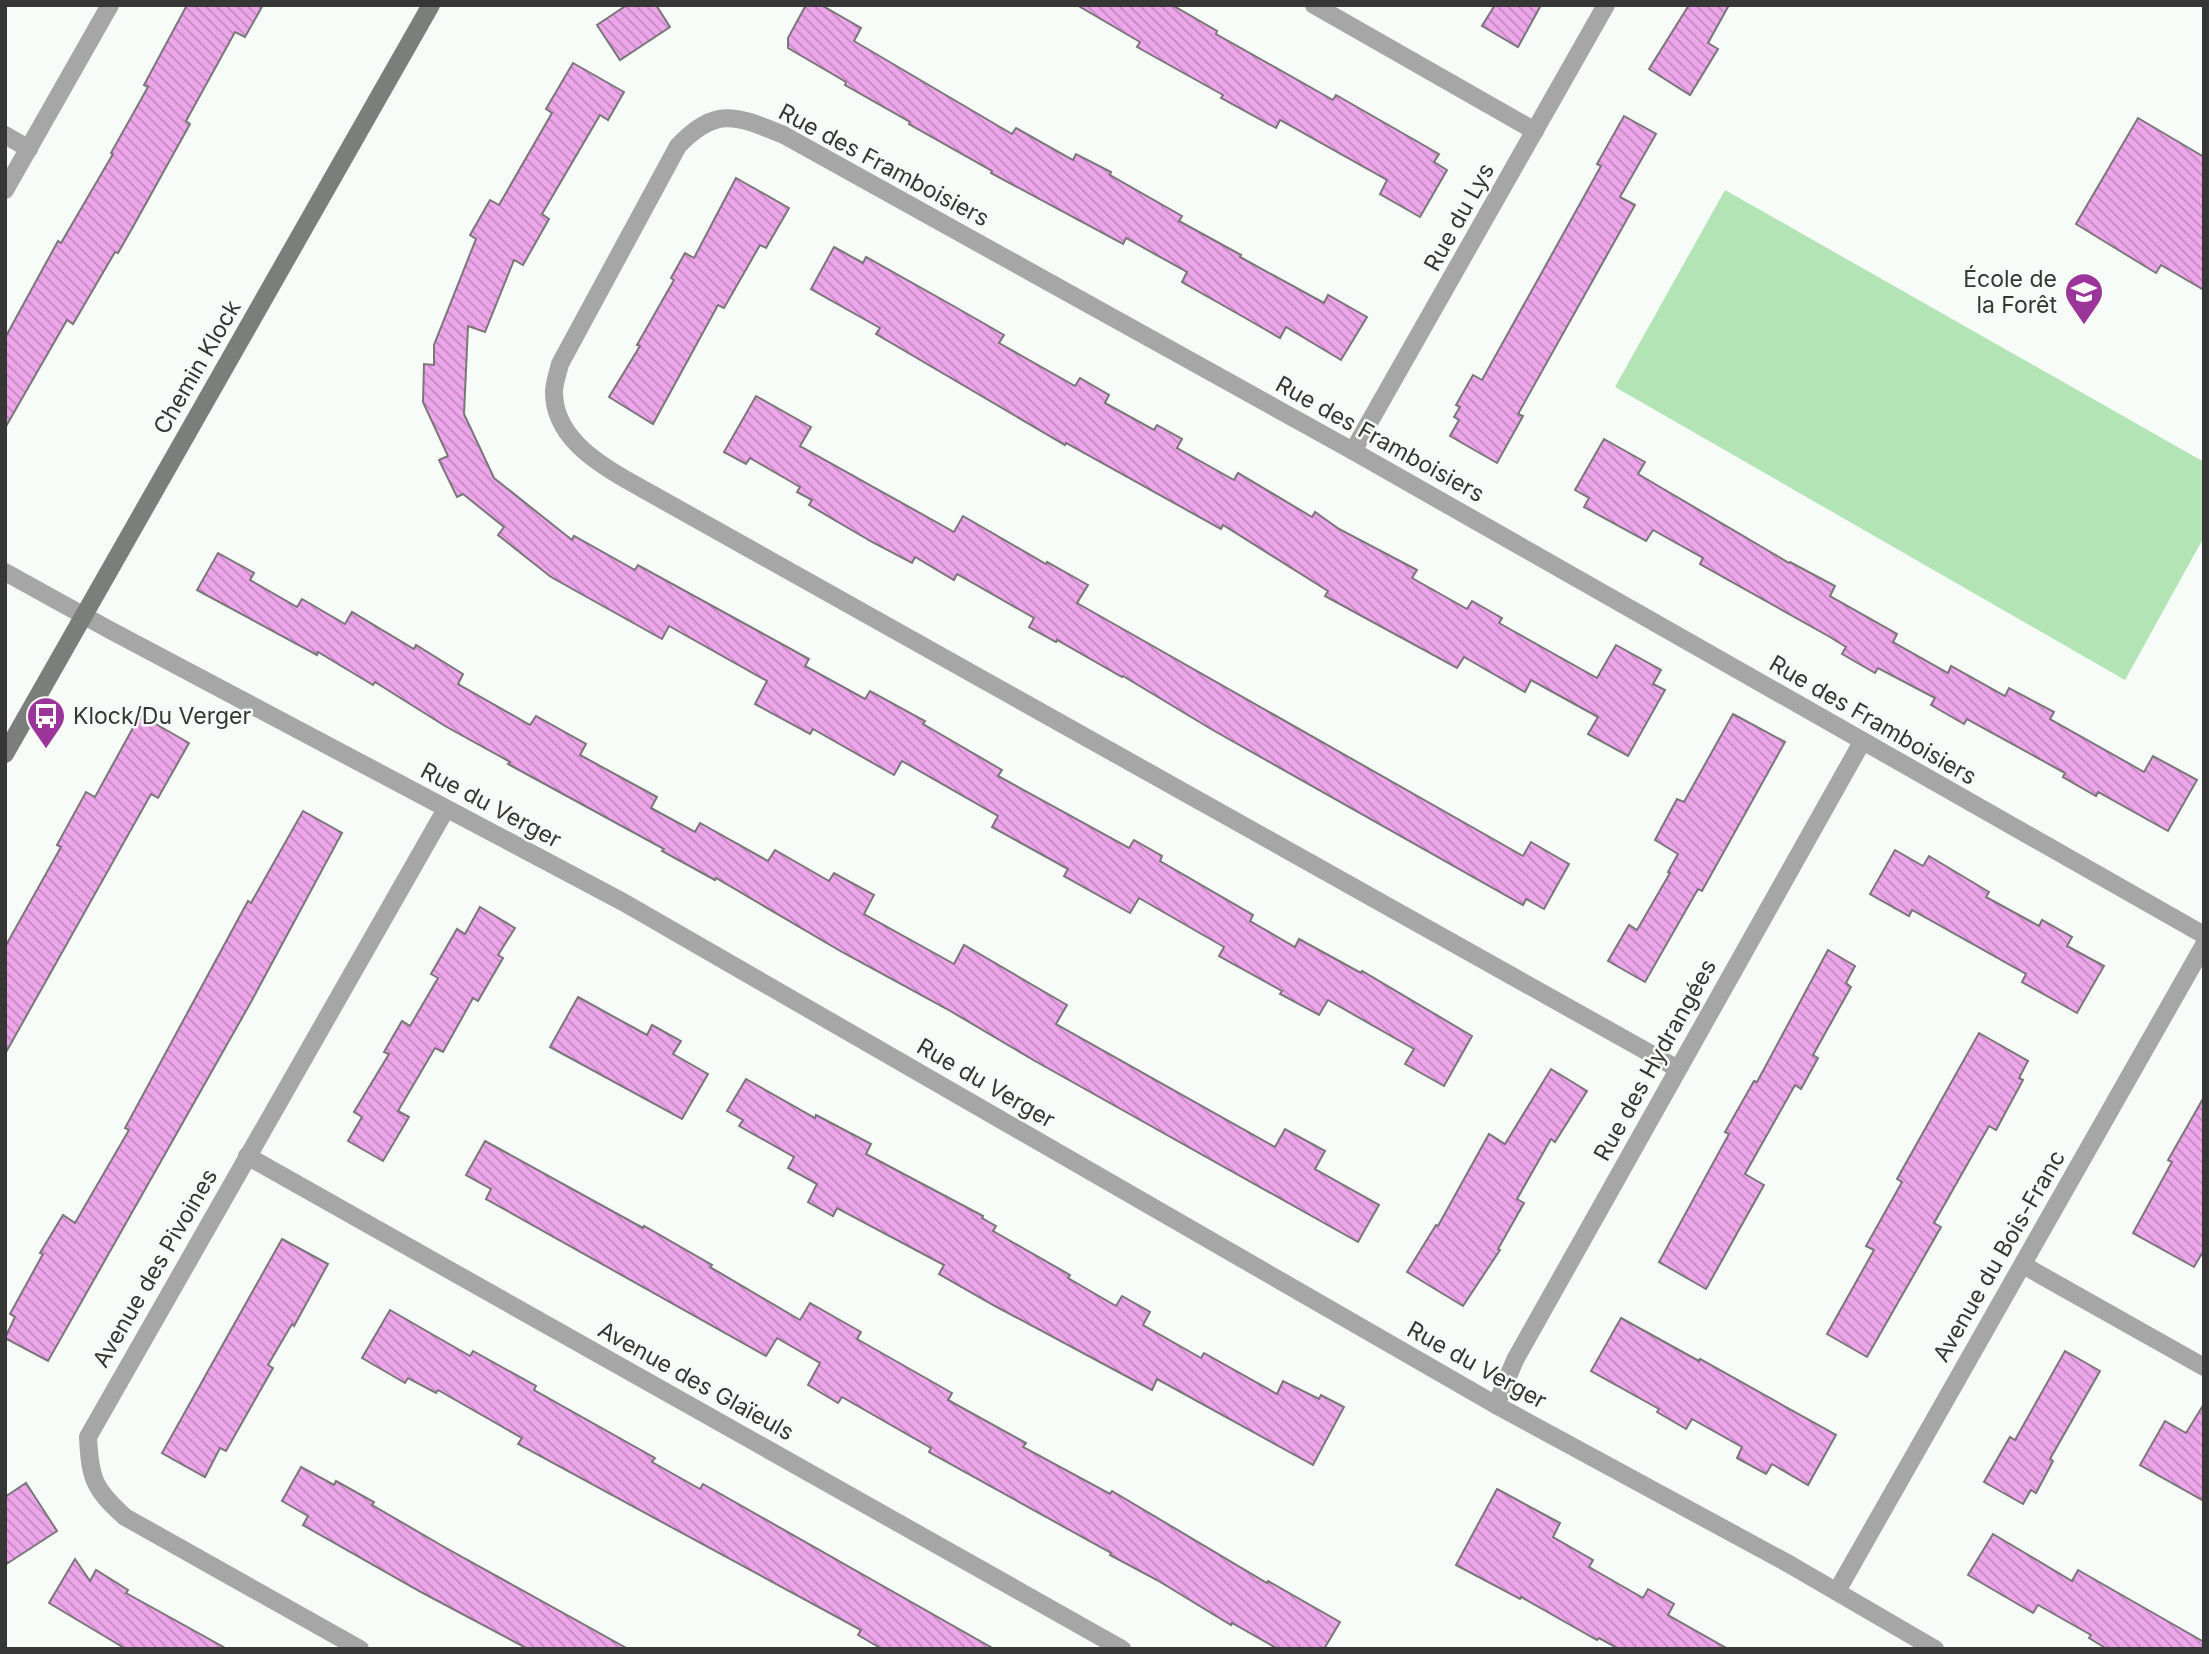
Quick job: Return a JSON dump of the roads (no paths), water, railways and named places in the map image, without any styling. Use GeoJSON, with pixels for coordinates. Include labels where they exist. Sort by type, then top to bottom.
{"type":"FeatureCollection","features":[{"type":"Feature","properties":{"kind":"main road","name":"Chemin Klock"},"geometry":{"type":"LineString","coordinates":[[5,754],[430,5]]}},
{"type":"Feature","properties":{"kind":"street"},"geometry":{"type":"LineString","coordinates":[[5,191],[110,5]]}},
{"type":"Feature","properties":{"kind":"street"},"geometry":{"type":"LineString","coordinates":[[1314,5],[1535,131]]}},
{"type":"Feature","properties":{"kind":"street","name":"Rue du Lys"},"geometry":{"type":"LineString","coordinates":[[1353,452],[1606,5]]}},
{"type":"Feature","properties":{"kind":"street","name":"Rue des Framboisiers"},"geometry":{"type":"LineString","coordinates":[[1678,1069],[600,464],[580,448],[556,413],[554,390],[560,365],[678,146],[696,127],[711,120],[729,118],[751,122],[782,134],[1353,452],[2204,935]]}},
{"type":"Feature","properties":{"kind":"street"},"geometry":{"type":"LineString","coordinates":[[5,135],[29,149]]}},
{"type":"Feature","properties":{"kind":"street","name":"Rue du Verger"},"geometry":{"type":"LineString","coordinates":[[5,572],[635,909],[1496,1405],[1838,1591],[1935,1649]]}},
{"type":"Feature","properties":{"kind":"street","name":"Rue des Hydrangées"},"geometry":{"type":"LineString","coordinates":[[1496,1405],[1516,1360],[1862,742]]}},
{"type":"Feature","properties":{"kind":"street","name":"Avenue des Pivoines"},"geometry":{"type":"LineString","coordinates":[[360,1649],[125,1517],[101,1496],[89,1469],[88,1437],[446,809]]}},
{"type":"Feature","properties":{"kind":"street","name":"Avenue du Bois-Franc"},"geometry":{"type":"LineString","coordinates":[[1838,1591],[2204,945]]}},
{"type":"Feature","properties":{"kind":"street","name":"Avenue des Glaïeuls"},"geometry":{"type":"LineString","coordinates":[[247,1156],[1122,1649]]}},
{"type":"Feature","properties":{"kind":"street"},"geometry":{"type":"LineString","coordinates":[[2023,1265],[2204,1367]]}},
{"type":"Feature","properties":{"kind":"place","name":"École de la Forêt"},"geometry":{"type":"Point","coordinates":[2084,326]}},
{"type":"Feature","properties":{"kind":"place","name":"Klock/Du Verger"},"geometry":{"type":"Point","coordinates":[46,750]}}]}
